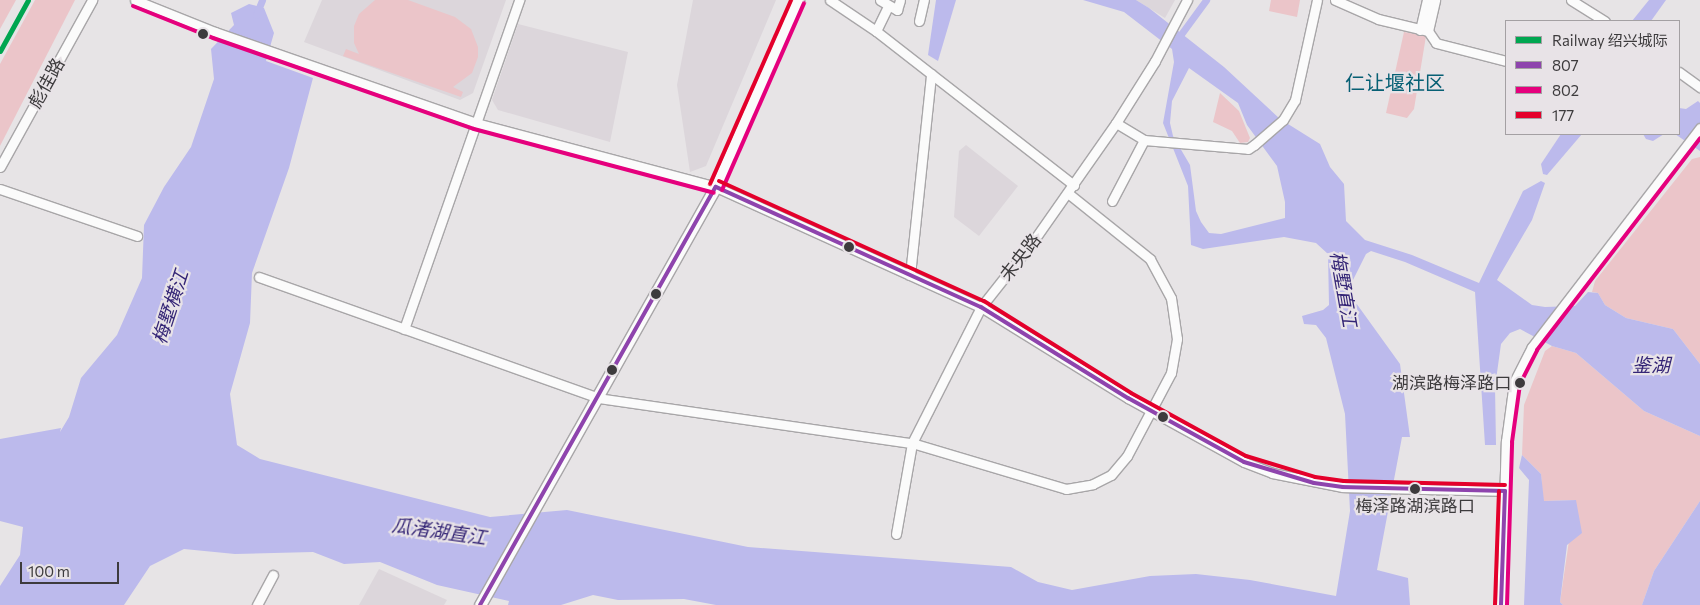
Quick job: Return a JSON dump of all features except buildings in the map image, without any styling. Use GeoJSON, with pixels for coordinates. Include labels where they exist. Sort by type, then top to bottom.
{"type":"FeatureCollection","features":[{"type":"Feature","properties":{"kind":"main road"},"geometry":{"type":"LineString","coordinates":[[480,605],[716,187],[798,0]]}},
{"type":"Feature","properties":{"kind":"street","name":"彪佳路"},"geometry":{"type":"LineString","coordinates":[[0,167],[92,0]]}},
{"type":"Feature","properties":{"kind":"street"},"geometry":{"type":"LineString","coordinates":[[135,0],[215,32],[476,123],[716,187],[982,307],[1152,411],[1244,462],[1314,483],[1343,487],[1402,490],[1504,490]]}},
{"type":"Feature","properties":{"kind":"street"},"geometry":{"type":"LineString","coordinates":[[404,329],[519,0]]}},
{"type":"Feature","properties":{"kind":"street"},"geometry":{"type":"LineString","coordinates":[[830,0],[876,31],[1074,185]]}},
{"type":"Feature","properties":{"kind":"street"},"geometry":{"type":"LineString","coordinates":[[876,31],[884,3],[897,10],[900,0]]}},
{"type":"Feature","properties":{"kind":"street"},"geometry":{"type":"LineString","coordinates":[[919,21],[924,0]]}},
{"type":"Feature","properties":{"kind":"street","name":"未央路"},"geometry":{"type":"LineString","coordinates":[[896,534],[912,443],[982,307],[1074,185],[1116,124],[1155,61],[1187,0]]}},
{"type":"Feature","properties":{"kind":"street"},"geometry":{"type":"LineString","coordinates":[[1116,124],[1144,140],[1248,149],[1283,120],[1295,100],[1317,0]]}},
{"type":"Feature","properties":{"kind":"street"},"geometry":{"type":"LineString","coordinates":[[1335,0],[1378,19],[1424,30],[1436,43],[1505,61]]}},
{"type":"Feature","properties":{"kind":"street"},"geometry":{"type":"LineString","coordinates":[[1424,30],[1427,0]]}},
{"type":"Feature","properties":{"kind":"street"},"geometry":{"type":"LineString","coordinates":[[1424,30],[1435,0]]}},
{"type":"Feature","properties":{"kind":"street"},"geometry":{"type":"LineString","coordinates":[[1571,0],[1603,20]]}},
{"type":"Feature","properties":{"kind":"street"},"geometry":{"type":"LineString","coordinates":[[1680,73],[1700,86]]}},
{"type":"Feature","properties":{"kind":"street"},"geometry":{"type":"LineString","coordinates":[[910,275],[931,74]]}},
{"type":"Feature","properties":{"kind":"street"},"geometry":{"type":"LineString","coordinates":[[1501,605],[1506,441],[1514,382],[1532,347],[1684,145],[1700,128]]}},
{"type":"Feature","properties":{"kind":"street"},"geometry":{"type":"LineString","coordinates":[[1112,201],[1144,140]]}},
{"type":"Feature","properties":{"kind":"street"},"geometry":{"type":"LineString","coordinates":[[0,189],[137,236]]}},
{"type":"Feature","properties":{"kind":"street"},"geometry":{"type":"LineString","coordinates":[[259,277],[598,398],[912,443],[1066,489],[1093,484],[1111,474],[1127,456],[1170,373],[1175,352],[1177,324],[1171,298],[1150,259],[1068,193]]}},
{"type":"Feature","properties":{"kind":"street"},"geometry":{"type":"LineString","coordinates":[[256,605],[273,576]]}},
{"type":"Feature","properties":{"kind":"shaded area"},"geometry":{"type":"Polygon","coordinates":[[[0,0],[16,0],[0,29],[0,0]]]}},
{"type":"Feature","properties":{"kind":"shaded area"},"geometry":{"type":"Polygon","coordinates":[[[35,0],[75,0],[0,146],[0,64],[35,0]]]}},
{"type":"Feature","properties":{"kind":"shaded area"},"geometry":{"type":"Polygon","coordinates":[[[322,0],[506,0],[473,93],[460,100],[304,42],[322,0]]]}},
{"type":"Feature","properties":{"kind":"shaded area"},"geometry":{"type":"Polygon","coordinates":[[[375,0],[408,0],[455,17],[471,29],[478,47],[478,57],[472,73],[453,87],[463,92],[461,97],[343,56],[346,49],[359,54],[354,43],[354,26],[359,14],[375,0]]]}},
{"type":"Feature","properties":{"kind":"shaded area"},"geometry":{"type":"Polygon","coordinates":[[[693,0],[776,0],[706,166],[690,172],[677,85],[693,0]]]}},
{"type":"Feature","properties":{"kind":"shaded area"},"geometry":{"type":"Polygon","coordinates":[[[1136,0],[1175,0],[1165,18],[1136,0]]]}},
{"type":"Feature","properties":{"kind":"shaded area"},"geometry":{"type":"Polygon","coordinates":[[[1271,0],[1300,0],[1297,17],[1269,11],[1271,0]]]}},
{"type":"Feature","properties":{"kind":"shaded area"},"geometry":{"type":"Polygon","coordinates":[[[518,24],[628,52],[610,142],[498,110],[492,100],[518,24]]]}},
{"type":"Feature","properties":{"kind":"shaded area"},"geometry":{"type":"Polygon","coordinates":[[[1404,32],[1426,36],[1414,109],[1407,118],[1386,113],[1404,32]]]}},
{"type":"Feature","properties":{"kind":"shaded area"},"geometry":{"type":"Polygon","coordinates":[[[1220,93],[1239,111],[1250,138],[1248,142],[1240,143],[1232,131],[1213,122],[1220,93]]]}},
{"type":"Feature","properties":{"kind":"shaded area"},"geometry":{"type":"Polygon","coordinates":[[[966,145],[1018,186],[979,236],[954,217],[959,151],[966,145]]]}},
{"type":"Feature","properties":{"kind":"shaded area"},"geometry":{"type":"Polygon","coordinates":[[[1700,157],[1700,364],[1673,329],[1626,318],[1605,305],[1598,293],[1592,292],[1595,281],[1692,159],[1700,157]]]}},
{"type":"Feature","properties":{"kind":"shaded area"},"geometry":{"type":"Polygon","coordinates":[[[1552,346],[1576,353],[1644,411],[1700,436],[1700,501],[1654,571],[1642,605],[1563,605],[1560,602],[1575,500],[1543,501],[1541,474],[1522,455],[1524,405],[1545,351],[1552,346]]]}},
{"type":"Feature","properties":{"kind":"shaded area"},"geometry":{"type":"Polygon","coordinates":[[[379,569],[447,600],[444,605],[359,605],[379,569]]]}},
{"type":"Feature","properties":{"kind":"water"},"geometry":{"type":"Polygon","coordinates":[[[936,0],[956,0],[938,61],[928,55],[936,0]]]}},
{"type":"Feature","properties":{"kind":"water"},"geometry":{"type":"Polygon","coordinates":[[[1083,0],[1136,0],[1149,8],[1224,67],[1280,119],[1320,144],[1330,167],[1344,184],[1346,221],[1365,240],[1412,255],[1479,283],[1523,191],[1541,181],[1545,183],[1532,220],[1497,280],[1532,305],[1545,307],[1575,306],[1588,292],[1598,293],[1605,305],[1626,318],[1673,329],[1700,364],[1700,436],[1644,411],[1576,353],[1552,346],[1520,329],[1510,333],[1501,344],[1495,387],[1496,445],[1485,445],[1475,292],[1405,262],[1371,251],[1366,254],[1351,284],[1351,296],[1400,364],[1410,437],[1402,437],[1377,570],[1408,578],[1410,605],[716,605],[684,599],[618,600],[593,595],[561,605],[508,605],[509,601],[437,585],[380,562],[344,564],[313,552],[235,554],[184,549],[150,566],[124,605],[0,605],[0,586],[20,555],[23,527],[0,521],[0,439],[61,428],[60,432],[69,417],[81,378],[117,335],[142,278],[144,225],[164,187],[191,147],[214,79],[211,49],[234,25],[231,13],[249,4],[264,8],[274,33],[266,61],[313,78],[289,168],[252,273],[250,323],[230,394],[237,445],[260,459],[490,517],[567,510],[748,547],[1011,567],[1038,582],[1072,590],[1150,576],[1196,574],[1250,580],[1336,596],[1350,511],[1345,414],[1326,338],[1316,325],[1304,324],[1302,316],[1323,310],[1329,305],[1328,254],[1316,243],[1284,237],[1203,249],[1191,245],[1188,186],[1163,123],[1174,62],[1172,49],[1124,12],[1083,0]],[[1189,68],[1172,101],[1170,123],[1173,136],[1190,165],[1196,211],[1209,233],[1221,234],[1285,218],[1285,202],[1277,166],[1247,125],[1238,103],[1189,68]]]}},
{"type":"Feature","properties":{"kind":"water"},"geometry":{"type":"Polygon","coordinates":[[[1649,0],[1666,0],[1652,20],[1633,20],[1649,0]]]}},
{"type":"Feature","properties":{"kind":"water"},"geometry":{"type":"Polygon","coordinates":[[[1698,101],[1700,103],[1700,151],[1676,135],[1680,135],[1680,108],[1686,109],[1698,101]]]}},
{"type":"Feature","properties":{"kind":"water"},"geometry":{"type":"Polygon","coordinates":[[[1560,135],[1581,135],[1547,175],[1543,174],[1541,164],[1560,135]]]}},
{"type":"Feature","properties":{"kind":"water"},"geometry":{"type":"Polygon","coordinates":[[[1644,135],[1662,135],[1653,141],[1646,139],[1644,135]]]}},
{"type":"Feature","properties":{"kind":"water"},"geometry":{"type":"Polygon","coordinates":[[[1522,455],[1541,474],[1544,501],[1576,500],[1582,533],[1567,545],[1560,602],[1563,605],[1524,605],[1529,480],[1519,468],[1522,455]]]}},
{"type":"Feature","properties":{"kind":"water"},"geometry":{"type":"Polygon","coordinates":[[[1700,501],[1700,605],[1642,605],[1654,571],[1700,501]]]}},
{"type":"Feature","properties":{"kind":"waterway","name":"梅墅横江"},"geometry":{"type":"LineString","coordinates":[[256,15],[262,0]]}},
{"type":"Feature","properties":{"kind":"waterway"},"geometry":{"type":"LineString","coordinates":[[1176,41],[1206,0]]}},
{"type":"Feature","properties":{"kind":"rail line","name":"绍兴城际"},"geometry":{"type":"LineString","coordinates":[[0,51],[28,0]]}},
{"type":"Feature","properties":{"kind":"transit line","name":"177"},"geometry":{"type":"LineString","coordinates":[[710,184],[791,0]]}},
{"type":"Feature","properties":{"kind":"transit line","name":"802"},"geometry":{"type":"LineString","coordinates":[[722,190],[804,3]]}},
{"type":"Feature","properties":{"kind":"transit line","name":"802"},"geometry":{"type":"LineString","coordinates":[[133,6],[213,38],[474,129],[714,193]]}},
{"type":"Feature","properties":{"kind":"transit line","name":"802"},"geometry":{"type":"LineString","coordinates":[[1507,605],[1512,442],[1520,384],[1537,350],[1700,138]]}},
{"type":"Feature","properties":{"kind":"transit line","name":"177"},"geometry":{"type":"LineString","coordinates":[[719,181],[984,301],[1131,393],[1246,456],[1315,477],[1344,481],[1505,485]]}},
{"type":"Feature","properties":{"kind":"transit line","name":"807"},"geometry":{"type":"LineString","coordinates":[[716,187],[981,307],[1128,398],[1244,462],[1314,483],[1343,487],[1505,491]]}},
{"type":"Feature","properties":{"kind":"transit line","name":"807"},"geometry":{"type":"LineString","coordinates":[[480,605],[716,187]]}},
{"type":"Feature","properties":{"kind":"transit line","name":"177"},"geometry":{"type":"LineString","coordinates":[[1495,605],[1499,491]]}},
{"type":"Feature","properties":{"kind":"transit line","name":"807"},"geometry":{"type":"LineString","coordinates":[[1501,605],[1505,491]]}},
{"type":"Feature","properties":{"kind":"place","name":"湖滨路梅泽路口"},"geometry":{"type":"Point","coordinates":[1520,383]}},
{"type":"Feature","properties":{"kind":"place","name":"梅泽路湖滨路口"},"geometry":{"type":"Point","coordinates":[1415,489]}},
{"type":"Feature","properties":{"kind":"district","name":"仁让堰社区"},"geometry":{"type":"Point","coordinates":[1395,82]}},
{"type":"Feature","properties":{"kind":"water label","name":"梅墅直江"},"geometry":{"type":"Point","coordinates":[1344,289]}},
{"type":"Feature","properties":{"kind":"water label","name":"鉴湖"},"geometry":{"type":"Point","coordinates":[1651,365]}},
{"type":"Feature","properties":{"kind":"water label","name":"瓜渚湖直江"},"geometry":{"type":"Point","coordinates":[439,531]}}]}
